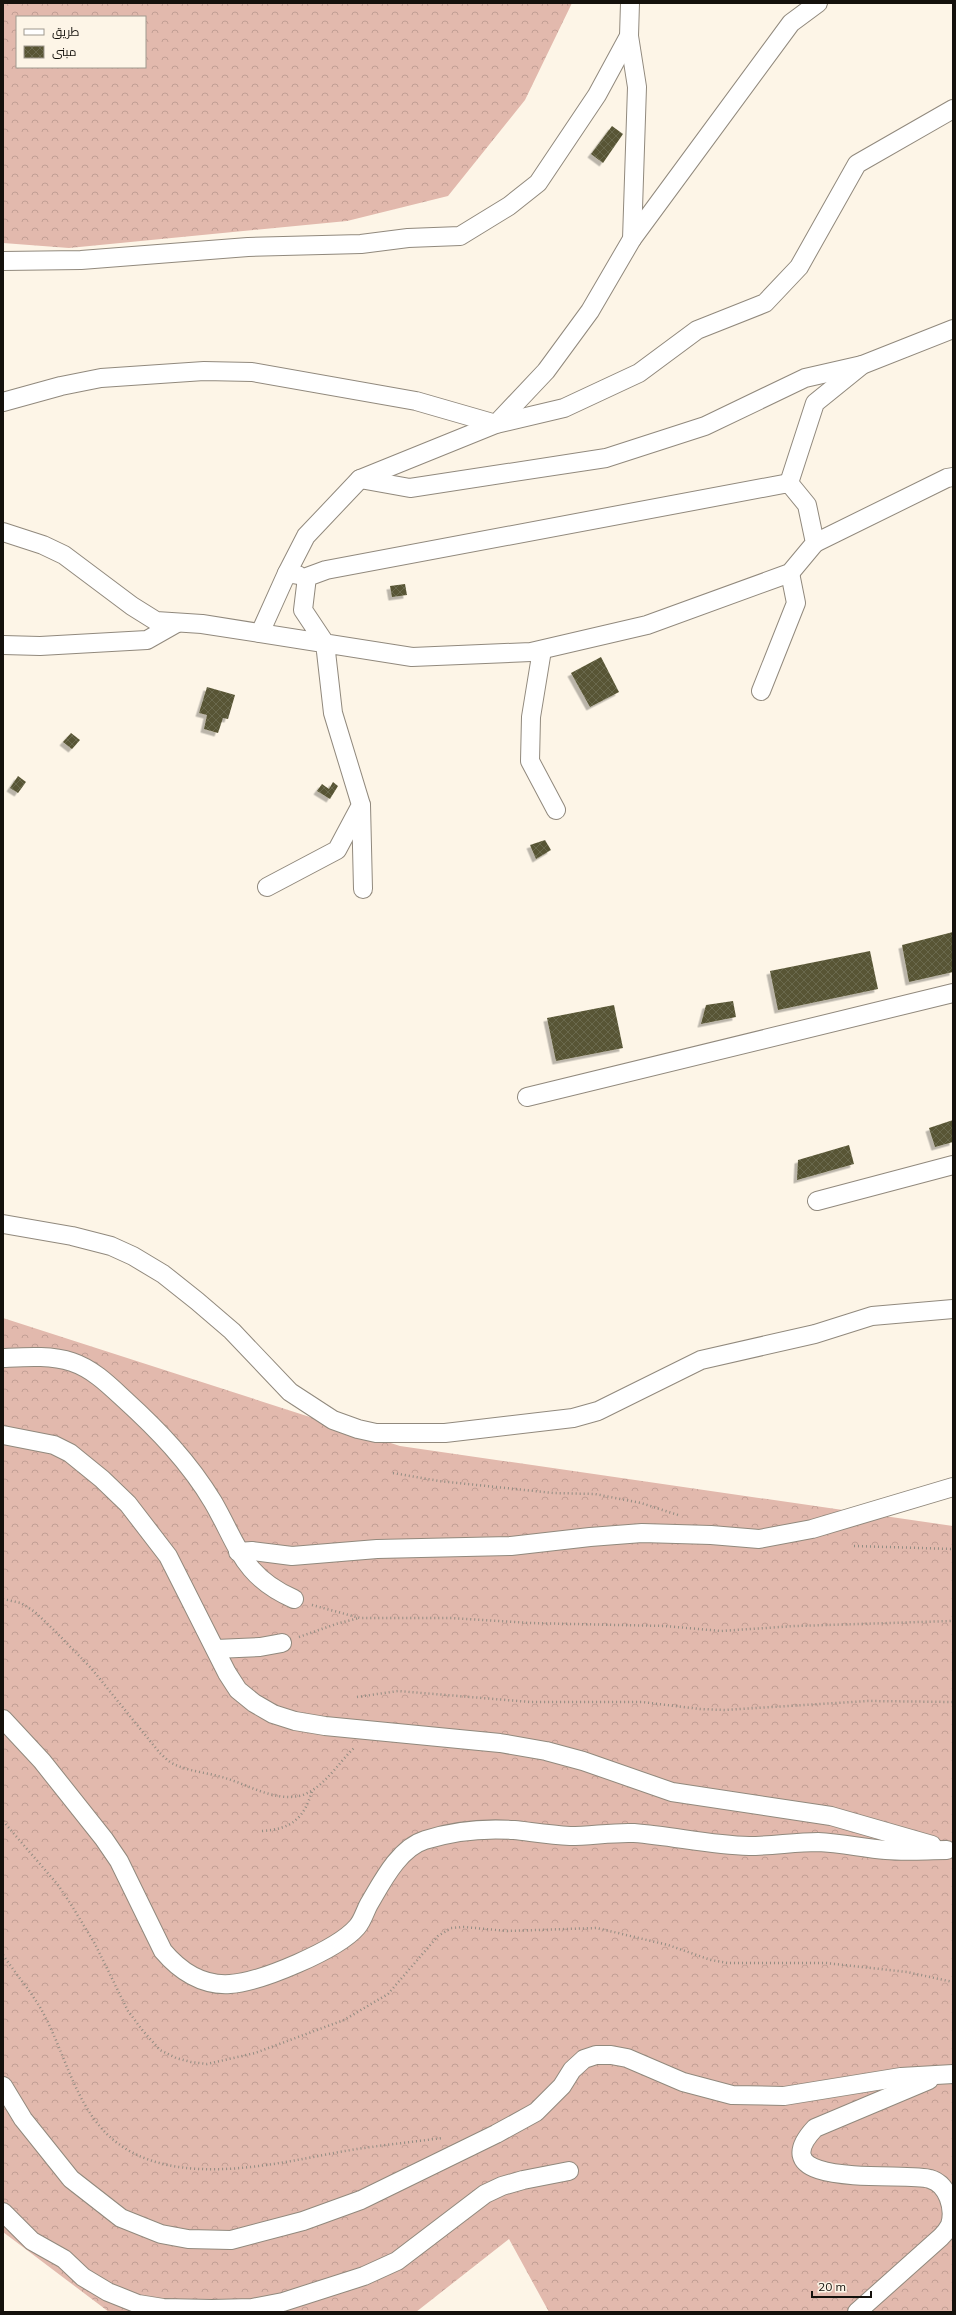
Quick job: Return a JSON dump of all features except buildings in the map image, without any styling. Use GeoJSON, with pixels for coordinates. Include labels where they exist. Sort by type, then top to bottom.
{"type":"FeatureCollection","features":[{"type":"Feature","properties":{"kind":"street"},"geometry":{"type":"LineString","coordinates":[[630,3],[629,36],[637,87],[632,239]]}},
{"type":"Feature","properties":{"kind":"street"},"geometry":{"type":"LineString","coordinates":[[496,424],[546,371],[590,311],[632,239],[791,23],[818,3]]}},
{"type":"Feature","properties":{"kind":"street"},"geometry":{"type":"LineString","coordinates":[[3,261],[81,260],[248,247],[361,244],[408,238],[460,236],[509,206],[538,183],[597,96],[629,36]]}},
{"type":"Feature","properties":{"kind":"street"},"geometry":{"type":"LineString","coordinates":[[260,633],[287,573],[306,536],[360,479],[496,424],[564,408],[639,373],[697,330],[765,303],[799,267],[857,164],[953,109]]}},
{"type":"Feature","properties":{"kind":"street"},"geometry":{"type":"LineString","coordinates":[[360,479],[410,488],[606,458],[705,426],[804,378],[862,365],[953,329]]}},
{"type":"Feature","properties":{"kind":"street"},"geometry":{"type":"LineString","coordinates":[[789,483],[815,403],[862,365]]}},
{"type":"Feature","properties":{"kind":"street"},"geometry":{"type":"LineString","coordinates":[[3,402],[61,386],[102,378],[204,371],[252,372],[309,381],[416,402],[496,424]]}},
{"type":"Feature","properties":{"kind":"street"},"geometry":{"type":"LineString","coordinates":[[3,532],[43,544],[64,555],[132,606],[156,621],[177,622],[260,633],[412,657],[532,652],[647,625],[790,573],[815,543],[947,478],[953,477]]}},
{"type":"Feature","properties":{"kind":"street"},"geometry":{"type":"LineString","coordinates":[[789,483],[807,505],[815,543]]}},
{"type":"Feature","properties":{"kind":"street"},"geometry":{"type":"LineString","coordinates":[[287,573],[307,577],[326,570],[789,483]]}},
{"type":"Feature","properties":{"kind":"street"},"geometry":{"type":"LineString","coordinates":[[761,690],[796,603],[790,573]]}},
{"type":"Feature","properties":{"kind":"street"},"geometry":{"type":"LineString","coordinates":[[307,577],[304,610],[325,643],[333,713],[361,804],[363,889]]}},
{"type":"Feature","properties":{"kind":"street"},"geometry":{"type":"LineString","coordinates":[[3,645],[40,646],[147,640],[177,622]]}},
{"type":"Feature","properties":{"kind":"street"},"geometry":{"type":"LineString","coordinates":[[542,650],[531,717],[530,761],[556,810]]}},
{"type":"Feature","properties":{"kind":"street"},"geometry":{"type":"LineString","coordinates":[[267,887],[337,850],[361,804]]}},
{"type":"Feature","properties":{"kind":"street"},"geometry":{"type":"LineString","coordinates":[[527,1097],[953,993]]}},
{"type":"Feature","properties":{"kind":"street"},"geometry":{"type":"LineString","coordinates":[[817,1201],[953,1165]]}},
{"type":"Feature","properties":{"kind":"street"},"geometry":{"type":"LineString","coordinates":[[3,1224],[72,1236],[111,1246],[132,1256],[162,1274],[232,1331],[290,1392],[333,1420],[358,1429],[376,1433],[444,1433],[574,1418],[598,1411],[701,1360],[815,1334],[872,1316],[953,1309]]}},
{"type":"Feature","properties":{"kind":"street"},"geometry":{"type":"LineString","coordinates":[[3,1358],[48,1358],[72,1362],[88,1369],[108,1384],[178,1451],[212,1502],[238,1552],[263,1582],[276,1591],[294,1600]]}},
{"type":"Feature","properties":{"kind":"street"},"geometry":{"type":"LineString","coordinates":[[3,1435],[54,1445],[70,1453],[102,1479],[128,1504],[168,1556],[227,1673],[238,1690],[254,1703],[272,1714],[295,1721],[325,1726],[500,1743],[546,1751],[583,1761],[672,1792],[831,1816],[950,1850]]}},
{"type":"Feature","properties":{"kind":"street"},"geometry":{"type":"LineString","coordinates":[[238,1552],[252,1551],[292,1556],[377,1549],[511,1546],[642,1533],[711,1535],[759,1539],[812,1529],[953,1487]]}},
{"type":"Feature","properties":{"kind":"street"},"geometry":{"type":"LineString","coordinates":[[216,1649],[260,1647],[282,1643]]}},
{"type":"Feature","properties":{"kind":"street"},"geometry":{"type":"LineString","coordinates":[[3,1719],[42,1761],[104,1838],[119,1861],[163,1951],[173,1963],[188,1974],[217,1983],[230,1984],[261,1976],[333,1947],[348,1937],[360,1924],[369,1904],[397,1861],[421,1841],[438,1836],[469,1831],[512,1830],[567,1836],[630,1833],[675,1837],[711,1844],[750,1846],[817,1842],[851,1844],[886,1850],[950,1850]]}},
{"type":"Feature","properties":{"kind":"street"},"geometry":{"type":"LineString","coordinates":[[3,2086],[23,2119],[71,2179],[121,2218],[160,2234],[188,2239],[231,2240],[303,2221],[361,2200],[496,2134],[536,2112],[562,2086],[572,2070],[584,2060],[596,2055],[611,2055],[627,2058],[683,2082],[732,2096],[784,2096],[817,2092],[887,2079],[946,2075]]}},
{"type":"Feature","properties":{"kind":"street"},"geometry":{"type":"LineString","coordinates":[[857,2312],[941,2238],[950,2226],[952,2212],[949,2198],[941,2186],[931,2179],[907,2176],[853,2176],[828,2173],[814,2168],[805,2161],[801,2151],[805,2139],[815,2128],[946,2075]]}},
{"type":"Feature","properties":{"kind":"street"},"geometry":{"type":"LineString","coordinates":[[3,2212],[32,2241],[64,2259],[83,2277],[108,2292],[138,2304],[162,2308],[252,2308],[283,2302],[364,2276],[397,2261],[486,2194],[502,2186],[569,2171]]}},
{"type":"Feature","properties":{"kind":"path"},"geometry":{"type":"LineString","coordinates":[[393,1473],[439,1481],[539,1491],[596,1494],[641,1503],[680,1515]]}},
{"type":"Feature","properties":{"kind":"path"},"geometry":{"type":"LineString","coordinates":[[854,1546],[953,1549]]}},
{"type":"Feature","properties":{"kind":"path"},"geometry":{"type":"LineString","coordinates":[[3,1599],[21,1603],[35,1612],[55,1630],[91,1668],[169,1762],[192,1772],[226,1778],[279,1796],[299,1796],[312,1790],[359,1744]]}},
{"type":"Feature","properties":{"kind":"path"},"geometry":{"type":"LineString","coordinates":[[294,1600],[360,1618]]}},
{"type":"Feature","properties":{"kind":"path"},"geometry":{"type":"LineString","coordinates":[[282,1643],[336,1624],[360,1618],[452,1618],[529,1623],[665,1626],[722,1631],[795,1626],[953,1621]]}},
{"type":"Feature","properties":{"kind":"path"},"geometry":{"type":"LineString","coordinates":[[357,1697],[398,1691],[530,1702],[642,1702],[700,1709],[725,1710],[862,1701],[953,1702]]}},
{"type":"Feature","properties":{"kind":"path"},"geometry":{"type":"LineString","coordinates":[[262,1831],[281,1830],[293,1823],[304,1811],[312,1790]]}},
{"type":"Feature","properties":{"kind":"path"},"geometry":{"type":"LineString","coordinates":[[3,1821],[58,1885],[72,1906],[94,1944],[128,2011],[139,2026],[160,2050],[176,2058],[191,2062],[207,2064],[254,2053],[344,2020],[388,1994],[438,1936],[451,1928],[464,1927],[507,1932],[597,1928],[668,1945],[711,1960],[727,1963],[826,1963],[907,1972],[953,1982]]}},
{"type":"Feature","properties":{"kind":"path"},"geometry":{"type":"LineString","coordinates":[[3,1955],[41,2009],[87,2106],[103,2130],[118,2143],[138,2155],[167,2164],[202,2169],[242,2168],[279,2164],[334,2153],[447,2138]]}},
{"type":"Feature","properties":{"kind":"green space"},"geometry":{"type":"Polygon","coordinates":[[[3,3],[572,3],[525,100],[448,196],[347,221],[69,248],[3,243],[3,3]]]}},
{"type":"Feature","properties":{"kind":"green space"},"geometry":{"type":"Polygon","coordinates":[[[3,1318],[400,1446],[953,1526],[953,2312],[549,2312],[509,2239],[416,2312],[109,2312],[3,2232],[3,1318]]]}}]}
